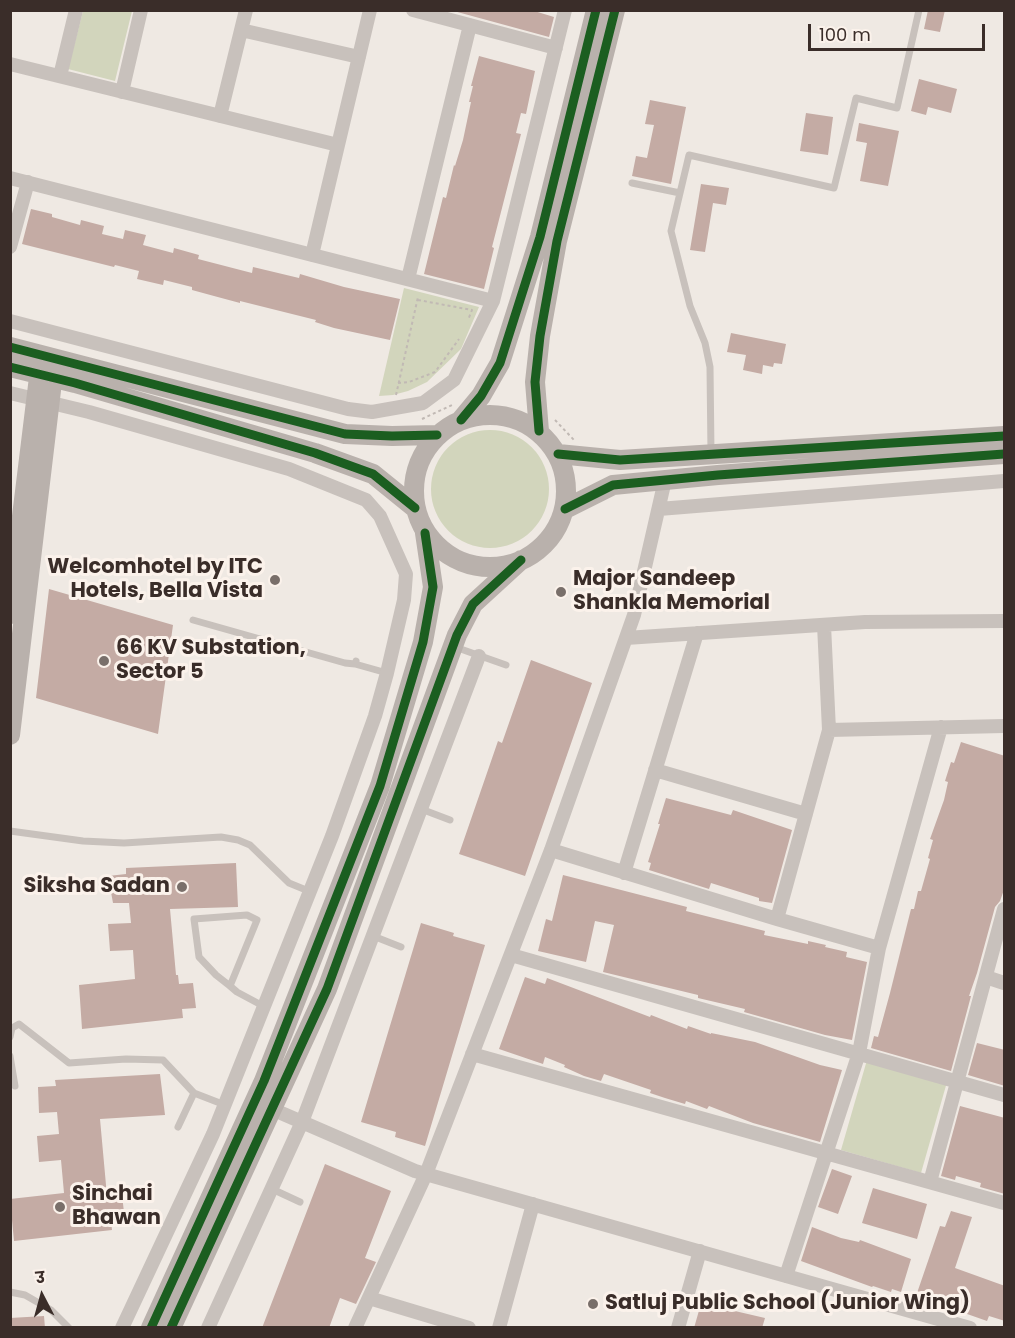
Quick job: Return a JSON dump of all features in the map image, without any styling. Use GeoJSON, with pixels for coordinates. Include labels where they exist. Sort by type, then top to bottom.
{"type":"FeatureCollection","features":[{"type":"Feature","properties":{"kind":"street"},"geometry":{"type":"LineString","coordinates":[[60,76],[76,10]]}},
{"type":"Feature","properties":{"kind":"street"},"geometry":{"type":"LineString","coordinates":[[122,92],[141,10]]}},
{"type":"Feature","properties":{"kind":"street"},"geometry":{"type":"LineString","coordinates":[[220,116],[246,10]]}},
{"type":"Feature","properties":{"kind":"street"},"geometry":{"type":"LineString","coordinates":[[312,255],[370,10]]}},
{"type":"Feature","properties":{"kind":"street"},"geometry":{"type":"LineString","coordinates":[[412,10],[556,48]]}},
{"type":"Feature","properties":{"kind":"street"},"geometry":{"type":"LineString","coordinates":[[10,321],[348,409],[372,412],[423,403],[454,380],[493,301],[565,10]]}},
{"type":"Feature","properties":{"kind":"street"},"geometry":{"type":"LineString","coordinates":[[461,420],[481,396],[500,363],[540,237],[596,10]]}},
{"type":"Feature","properties":{"kind":"street"},"geometry":{"type":"LineString","coordinates":[[425,532],[447,555],[474,566],[503,567],[528,558],[542,547],[558,528],[565,509],[566,480],[535,382],[540,336],[557,241],[615,10]]}},
{"type":"Feature","properties":{"kind":"street"},"geometry":{"type":"LineString","coordinates":[[408,279],[470,26]]}},
{"type":"Feature","properties":{"kind":"street"},"geometry":{"type":"LineString","coordinates":[[241,30],[359,57]]}},
{"type":"Feature","properties":{"kind":"street"},"geometry":{"type":"LineString","coordinates":[[10,64],[338,145]]}},
{"type":"Feature","properties":{"kind":"street"},"geometry":{"type":"LineString","coordinates":[[10,178],[493,301]]}},
{"type":"Feature","properties":{"kind":"street"},"geometry":{"type":"LineString","coordinates":[[10,247],[28,182]]}},
{"type":"Feature","properties":{"kind":"street"},"geometry":{"type":"LineString","coordinates":[[10,347],[47,366],[211,423],[315,453],[373,474],[415,508]]}},
{"type":"Feature","properties":{"kind":"street"},"geometry":{"type":"LineString","coordinates":[[10,367],[47,366],[345,434],[437,435]]}},
{"type":"Feature","properties":{"kind":"street"},"geometry":{"type":"LineString","coordinates":[[10,735],[47,366]]}},
{"type":"Feature","properties":{"kind":"street"},"geometry":{"type":"LineString","coordinates":[[10,393],[204,444],[289,470],[366,500],[380,516],[406,574],[404,600],[387,673],[367,738],[310,892],[225,1105],[224,1139],[151,1328]]}},
{"type":"Feature","properties":{"kind":"street"},"geometry":{"type":"LineString","coordinates":[[10,614],[43,401]]}},
{"type":"Feature","properties":{"kind":"street"},"geometry":{"type":"LineString","coordinates":[[345,434],[348,409]]}},
{"type":"Feature","properties":{"kind":"street"},"geometry":{"type":"LineString","coordinates":[[171,1328],[264,1105],[380,786],[423,642],[433,587],[425,532],[415,508],[412,492],[414,474],[421,455],[437,435],[461,420],[476,415],[501,415],[547,425]]}},
{"type":"Feature","properties":{"kind":"street"},"geometry":{"type":"LineString","coordinates":[[204,444],[211,423]]}},
{"type":"Feature","properties":{"kind":"street"},"geometry":{"type":"LineString","coordinates":[[558,454],[620,460],[1005,436]]}},
{"type":"Feature","properties":{"kind":"street"},"geometry":{"type":"LineString","coordinates":[[565,509],[613,485],[1005,454]]}},
{"type":"Feature","properties":{"kind":"street"},"geometry":{"type":"LineString","coordinates":[[355,1328],[426,1174],[551,850],[634,615],[665,480]]}},
{"type":"Feature","properties":{"kind":"street"},"geometry":{"type":"LineString","coordinates":[[659,509],[1005,481]]}},
{"type":"Feature","properties":{"kind":"street"},"geometry":{"type":"LineString","coordinates":[[122,1328],[224,1139],[264,1105],[327,989],[452,646],[473,604],[521,560]]}},
{"type":"Feature","properties":{"kind":"street"},"geometry":{"type":"LineString","coordinates":[[626,638],[865,622],[1005,621]]}},
{"type":"Feature","properties":{"kind":"street"},"geometry":{"type":"LineString","coordinates":[[777,919],[829,730],[824,625]]}},
{"type":"Feature","properties":{"kind":"street"},"geometry":{"type":"LineString","coordinates":[[624,873],[697,633]]}},
{"type":"Feature","properties":{"kind":"street"},"geometry":{"type":"LineString","coordinates":[[208,1328],[302,1122],[479,656]]}},
{"type":"Feature","properties":{"kind":"street"},"geometry":{"type":"LineString","coordinates":[[387,673],[412,680]]}},
{"type":"Feature","properties":{"kind":"street"},"geometry":{"type":"LineString","coordinates":[[829,730],[1005,726]]}},
{"type":"Feature","properties":{"kind":"street"},"geometry":{"type":"LineString","coordinates":[[786,1276],[859,1053],[879,948],[941,727]]}},
{"type":"Feature","properties":{"kind":"street"},"geometry":{"type":"LineString","coordinates":[[655,770],[806,814]]}},
{"type":"Feature","properties":{"kind":"street"},"geometry":{"type":"LineString","coordinates":[[396,801],[421,810]]}},
{"type":"Feature","properties":{"kind":"street"},"geometry":{"type":"LineString","coordinates":[[551,850],[879,948]]}},
{"type":"Feature","properties":{"kind":"street"},"geometry":{"type":"LineString","coordinates":[[930,1182],[1005,909]]}},
{"type":"Feature","properties":{"kind":"street"},"geometry":{"type":"LineString","coordinates":[[511,955],[1005,1095]]}},
{"type":"Feature","properties":{"kind":"street"},"geometry":{"type":"LineString","coordinates":[[986,977],[1005,982]]}},
{"type":"Feature","properties":{"kind":"street"},"geometry":{"type":"LineString","coordinates":[[472,1054],[1005,1203]]}},
{"type":"Feature","properties":{"kind":"street"},"geometry":{"type":"LineString","coordinates":[[264,1105],[426,1174],[700,1251],[940,1323],[970,1328]]}},
{"type":"Feature","properties":{"kind":"street"},"geometry":{"type":"LineString","coordinates":[[499,1328],[533,1204]]}},
{"type":"Feature","properties":{"kind":"street"},"geometry":{"type":"LineString","coordinates":[[678,1328],[700,1251]]}},
{"type":"Feature","properties":{"kind":"street"},"geometry":{"type":"LineString","coordinates":[[369,1298],[469,1328]]}},
{"type":"Feature","properties":{"kind":"lane"},"geometry":{"type":"LineString","coordinates":[[711,455],[710,367],[705,343],[690,306],[671,231],[689,154],[834,188],[856,98],[897,108],[919,10]]}},
{"type":"Feature","properties":{"kind":"lane"},"geometry":{"type":"LineString","coordinates":[[632,183],[680,193]]}},
{"type":"Feature","properties":{"kind":"lane"},"geometry":{"type":"LineString","coordinates":[[193,620],[345,663],[355,662],[387,673]]}},
{"type":"Feature","properties":{"kind":"lane"},"geometry":{"type":"LineString","coordinates":[[452,646],[506,665]]}},
{"type":"Feature","properties":{"kind":"lane"},"geometry":{"type":"LineString","coordinates":[[421,810],[450,820]]}},
{"type":"Feature","properties":{"kind":"lane"},"geometry":{"type":"LineString","coordinates":[[10,831],[83,841],[124,843],[221,837],[238,840],[250,845],[289,883],[310,892]]}},
{"type":"Feature","properties":{"kind":"lane"},"geometry":{"type":"LineString","coordinates":[[230,986],[257,920],[247,915],[194,919],[199,957],[230,986],[237,992],[265,1007]]}},
{"type":"Feature","properties":{"kind":"lane"},"geometry":{"type":"LineString","coordinates":[[373,936],[400,947]]}},
{"type":"Feature","properties":{"kind":"lane"},"geometry":{"type":"LineString","coordinates":[[10,1037],[12,1028],[19,1024],[69,1063],[126,1059],[163,1060],[194,1093],[225,1105]]}},
{"type":"Feature","properties":{"kind":"lane"},"geometry":{"type":"LineString","coordinates":[[10,1056],[15,1086]]}},
{"type":"Feature","properties":{"kind":"lane"},"geometry":{"type":"LineString","coordinates":[[178,1127],[194,1093]]}},
{"type":"Feature","properties":{"kind":"lane"},"geometry":{"type":"LineString","coordinates":[[272,1189],[300,1202]]}},
{"type":"Feature","properties":{"kind":"lane"},"geometry":{"type":"LineString","coordinates":[[10,1292],[25,1295],[51,1310],[69,1328]]}},
{"type":"Feature","properties":{"kind":"path"},"geometry":{"type":"LineString","coordinates":[[396,395],[418,299],[472,310],[468,321]]}},
{"type":"Feature","properties":{"kind":"path"},"geometry":{"type":"LineString","coordinates":[[398,383],[409,382],[435,372],[464,331]]}},
{"type":"Feature","properties":{"kind":"path"},"geometry":{"type":"LineString","coordinates":[[480,423],[498,423],[514,427],[534,438],[548,454],[557,474],[559,496],[554,517],[542,536],[525,550],[504,558],[482,559],[461,553],[443,541],[432,528],[424,512],[421,496],[425,470],[436,447],[464,427],[480,423]]}},
{"type":"Feature","properties":{"kind":"path"},"geometry":{"type":"LineString","coordinates":[[547,425],[582,444]]}},
{"type":"Feature","properties":{"kind":"green space"},"geometry":{"type":"Polygon","coordinates":[[[83,11],[132,11],[115,81],[68,69],[83,11]]]}},
{"type":"Feature","properties":{"kind":"green space"},"geometry":{"type":"Polygon","coordinates":[[[404,288],[479,307],[461,349],[427,382],[408,391],[379,396],[404,288]]]}},
{"type":"Feature","properties":{"kind":"green space"},"geometry":{"type":"Polygon","coordinates":[[[490,430],[512,435],[532,447],[544,467],[549,489],[544,511],[532,531],[512,543],[490,548],[468,543],[448,531],[436,511],[431,489],[436,467],[448,447],[468,435],[490,430]]]}},
{"type":"Feature","properties":{"kind":"green space"},"geometry":{"type":"Polygon","coordinates":[[[867,1060],[947,1082],[921,1173],[841,1150],[867,1060]]]}},
{"type":"Feature","properties":{"kind":"building"},"geometry":{"type":"Polygon","coordinates":[[[450,10],[531,10],[554,17],[549,37],[450,10]]]}},
{"type":"Feature","properties":{"kind":"building"},"geometry":{"type":"Polygon","coordinates":[[[928,10],[945,10],[940,32],[924,29],[928,10]]]}},
{"type":"Feature","properties":{"kind":"building"},"geometry":{"type":"Polygon","coordinates":[[[479,56],[535,71],[526,114],[521,113],[516,133],[521,134],[492,247],[494,248],[484,289],[424,274],[443,197],[446,198],[463,140],[471,102],[469,102],[473,86],[471,86],[479,56]]]}},
{"type":"Feature","properties":{"kind":"building"},"geometry":{"type":"Polygon","coordinates":[[[919,79],[957,89],[951,113],[928,107],[926,115],[911,111],[919,79]]]}},
{"type":"Feature","properties":{"kind":"building"},"geometry":{"type":"Polygon","coordinates":[[[650,100],[686,107],[671,184],[632,176],[636,156],[647,158],[654,125],[645,124],[650,100]]]}},
{"type":"Feature","properties":{"kind":"building"},"geometry":{"type":"Polygon","coordinates":[[[806,113],[833,117],[828,155],[800,151],[806,113]]]}},
{"type":"Feature","properties":{"kind":"building"},"geometry":{"type":"Polygon","coordinates":[[[859,123],[899,131],[888,186],[860,181],[867,143],[856,141],[859,123]]]}},
{"type":"Feature","properties":{"kind":"building"},"geometry":{"type":"Polygon","coordinates":[[[701,184],[729,188],[726,205],[713,203],[705,252],[690,250],[701,184]]]}},
{"type":"Feature","properties":{"kind":"building"},"geometry":{"type":"Polygon","coordinates":[[[31,209],[80,225],[81,220],[104,226],[102,234],[123,239],[125,230],[146,235],[143,245],[173,253],[174,248],[199,255],[198,259],[252,273],[253,267],[299,278],[300,274],[344,287],[400,299],[390,340],[334,328],[315,322],[316,320],[240,301],[240,303],[164,280],[163,285],[137,279],[139,271],[22,244],[31,209]]]}},
{"type":"Feature","properties":{"kind":"building"},"geometry":{"type":"Polygon","coordinates":[[[731,333],[786,344],[782,364],[774,363],[773,367],[763,365],[762,374],[743,370],[746,355],[727,352],[731,333]]]}},
{"type":"Feature","properties":{"kind":"building","name":"66 KV Substation, Sector 5"},"geometry":{"type":"Polygon","coordinates":[[[49,589],[173,625],[158,734],[36,698],[49,589]]]}},
{"type":"Feature","properties":{"kind":"building"},"geometry":{"type":"Polygon","coordinates":[[[531,660],[592,683],[525,876],[459,854],[498,741],[502,743],[531,660]]]}},
{"type":"Feature","properties":{"kind":"building"},"geometry":{"type":"Polygon","coordinates":[[[961,742],[1005,756],[1005,887],[995,907],[969,996],[971,996],[951,1071],[871,1048],[874,1036],[878,1037],[911,909],[914,909],[918,891],[921,891],[930,859],[928,858],[933,840],[930,839],[944,800],[948,782],[945,781],[961,742]]]}},
{"type":"Feature","properties":{"kind":"building"},"geometry":{"type":"Polygon","coordinates":[[[666,798],[731,815],[733,810],[792,830],[772,903],[759,901],[759,898],[711,883],[709,889],[649,870],[651,863],[648,862],[666,798]]]}},
{"type":"Feature","properties":{"kind":"building"},"geometry":{"type":"Polygon","coordinates":[[[236,863],[238,907],[170,909],[176,975],[178,975],[179,984],[193,983],[196,1008],[182,1009],[183,1018],[82,1029],[79,985],[135,979],[133,950],[110,951],[108,924],[131,923],[129,903],[113,903],[108,876],[126,874],[126,868],[236,863]]]}},
{"type":"Feature","properties":{"kind":"building"},"geometry":{"type":"Polygon","coordinates":[[[563,875],[687,907],[686,911],[765,931],[764,935],[808,944],[808,941],[826,945],[825,947],[847,952],[846,957],[867,962],[852,1040],[825,1035],[744,1012],[745,1009],[698,998],[698,995],[603,972],[614,925],[595,921],[586,962],[538,951],[546,919],[552,921],[563,875]]]}},
{"type":"Feature","properties":{"kind":"building"},"geometry":{"type":"Polygon","coordinates":[[[421,923],[454,933],[453,936],[485,945],[425,1146],[395,1137],[396,1132],[361,1122],[421,923]]]}},
{"type":"Feature","properties":{"kind":"building"},"geometry":{"type":"Polygon","coordinates":[[[525,977],[545,984],[547,978],[687,1029],[688,1026],[711,1034],[755,1042],[820,1065],[842,1070],[820,1142],[753,1123],[709,1106],[707,1109],[686,1101],[685,1104],[665,1098],[650,1093],[651,1090],[604,1074],[601,1081],[584,1076],[545,1057],[543,1064],[499,1049],[525,977]]]}},
{"type":"Feature","properties":{"kind":"building"},"geometry":{"type":"Polygon","coordinates":[[[977,1043],[1005,1050],[1005,1086],[968,1075],[977,1043]]]}},
{"type":"Feature","properties":{"kind":"building"},"geometry":{"type":"Polygon","coordinates":[[[160,1074],[165,1115],[100,1119],[107,1196],[122,1195],[125,1221],[111,1221],[112,1230],[14,1241],[10,1199],[64,1193],[61,1160],[39,1162],[37,1136],[59,1134],[57,1112],[39,1113],[38,1087],[56,1086],[55,1080],[160,1074]]]}},
{"type":"Feature","properties":{"kind":"building"},"geometry":{"type":"Polygon","coordinates":[[[960,1106],[1005,1118],[1005,1194],[980,1187],[981,1183],[956,1176],[955,1180],[941,1176],[960,1106]]]}},
{"type":"Feature","properties":{"kind":"building"},"geometry":{"type":"Polygon","coordinates":[[[325,1164],[391,1191],[365,1258],[376,1262],[356,1304],[340,1298],[329,1328],[262,1328],[325,1164]]]}},
{"type":"Feature","properties":{"kind":"building"},"geometry":{"type":"Polygon","coordinates":[[[832,1169],[852,1176],[838,1214],[818,1207],[832,1169]]]}},
{"type":"Feature","properties":{"kind":"building"},"geometry":{"type":"Polygon","coordinates":[[[873,1188],[927,1204],[917,1239],[862,1223],[873,1188]]]}},
{"type":"Feature","properties":{"kind":"building"},"geometry":{"type":"Polygon","coordinates":[[[951,1211],[972,1217],[955,1268],[1005,1286],[1005,1321],[989,1316],[987,1321],[916,1296],[940,1226],[945,1227],[951,1211]]]}},
{"type":"Feature","properties":{"kind":"building"},"geometry":{"type":"Polygon","coordinates":[[[812,1227],[841,1238],[859,1242],[860,1240],[911,1259],[901,1292],[872,1287],[801,1261],[812,1227]]]}},
{"type":"Feature","properties":{"kind":"building"},"geometry":{"type":"Polygon","coordinates":[[[702,1300],[723,1306],[722,1308],[765,1318],[762,1328],[694,1328],[702,1300]]]}},
{"type":"Feature","properties":{"kind":"building"},"geometry":{"type":"Polygon","coordinates":[[[44,1316],[45,1328],[10,1328],[10,1318],[44,1316]]]}},
{"type":"Feature","properties":{"kind":"cycle path"},"geometry":{"type":"LineString","coordinates":[[461,420],[481,396],[500,363],[540,237],[596,10]]}},
{"type":"Feature","properties":{"kind":"cycle path"},"geometry":{"type":"LineString","coordinates":[[539,431],[535,382],[540,336],[557,241],[615,10]]}},
{"type":"Feature","properties":{"kind":"cycle path"},"geometry":{"type":"LineString","coordinates":[[10,347],[345,434],[437,435]]}},
{"type":"Feature","properties":{"kind":"cycle path"},"geometry":{"type":"LineString","coordinates":[[10,367],[75,383],[315,453],[373,474],[415,508]]}},
{"type":"Feature","properties":{"kind":"cycle path"},"geometry":{"type":"LineString","coordinates":[[558,454],[620,460],[1004,436]]}},
{"type":"Feature","properties":{"kind":"cycle path"},"geometry":{"type":"LineString","coordinates":[[565,509],[613,485],[1004,454]]}},
{"type":"Feature","properties":{"kind":"cycle path"},"geometry":{"type":"LineString","coordinates":[[151,1328],[264,1081],[380,786],[423,642],[433,587],[425,533]]}},
{"type":"Feature","properties":{"kind":"cycle path"},"geometry":{"type":"LineString","coordinates":[[171,1328],[327,989],[457,635],[473,604],[521,560]]}},
{"type":"Feature","properties":{"kind":"place","name":"Welcomhotel by ITC Hotels, Bella Vista"},"geometry":{"type":"Point","coordinates":[275,580]}},
{"type":"Feature","properties":{"kind":"place","name":"Major Sandeep Shankla Memorial"},"geometry":{"type":"Point","coordinates":[561,592]}},
{"type":"Feature","properties":{"kind":"place","name":"66 KV Substation, Sector 5"},"geometry":{"type":"Point","coordinates":[104,661]}},
{"type":"Feature","properties":{"kind":"place","name":"Siksha Sadan"},"geometry":{"type":"Point","coordinates":[182,887]}},
{"type":"Feature","properties":{"kind":"place","name":"Sinchai Bhawan"},"geometry":{"type":"Point","coordinates":[60,1207]}},
{"type":"Feature","properties":{"kind":"place","name":"Satluj Public School (Junior Wing)"},"geometry":{"type":"Point","coordinates":[593,1304]}}]}
